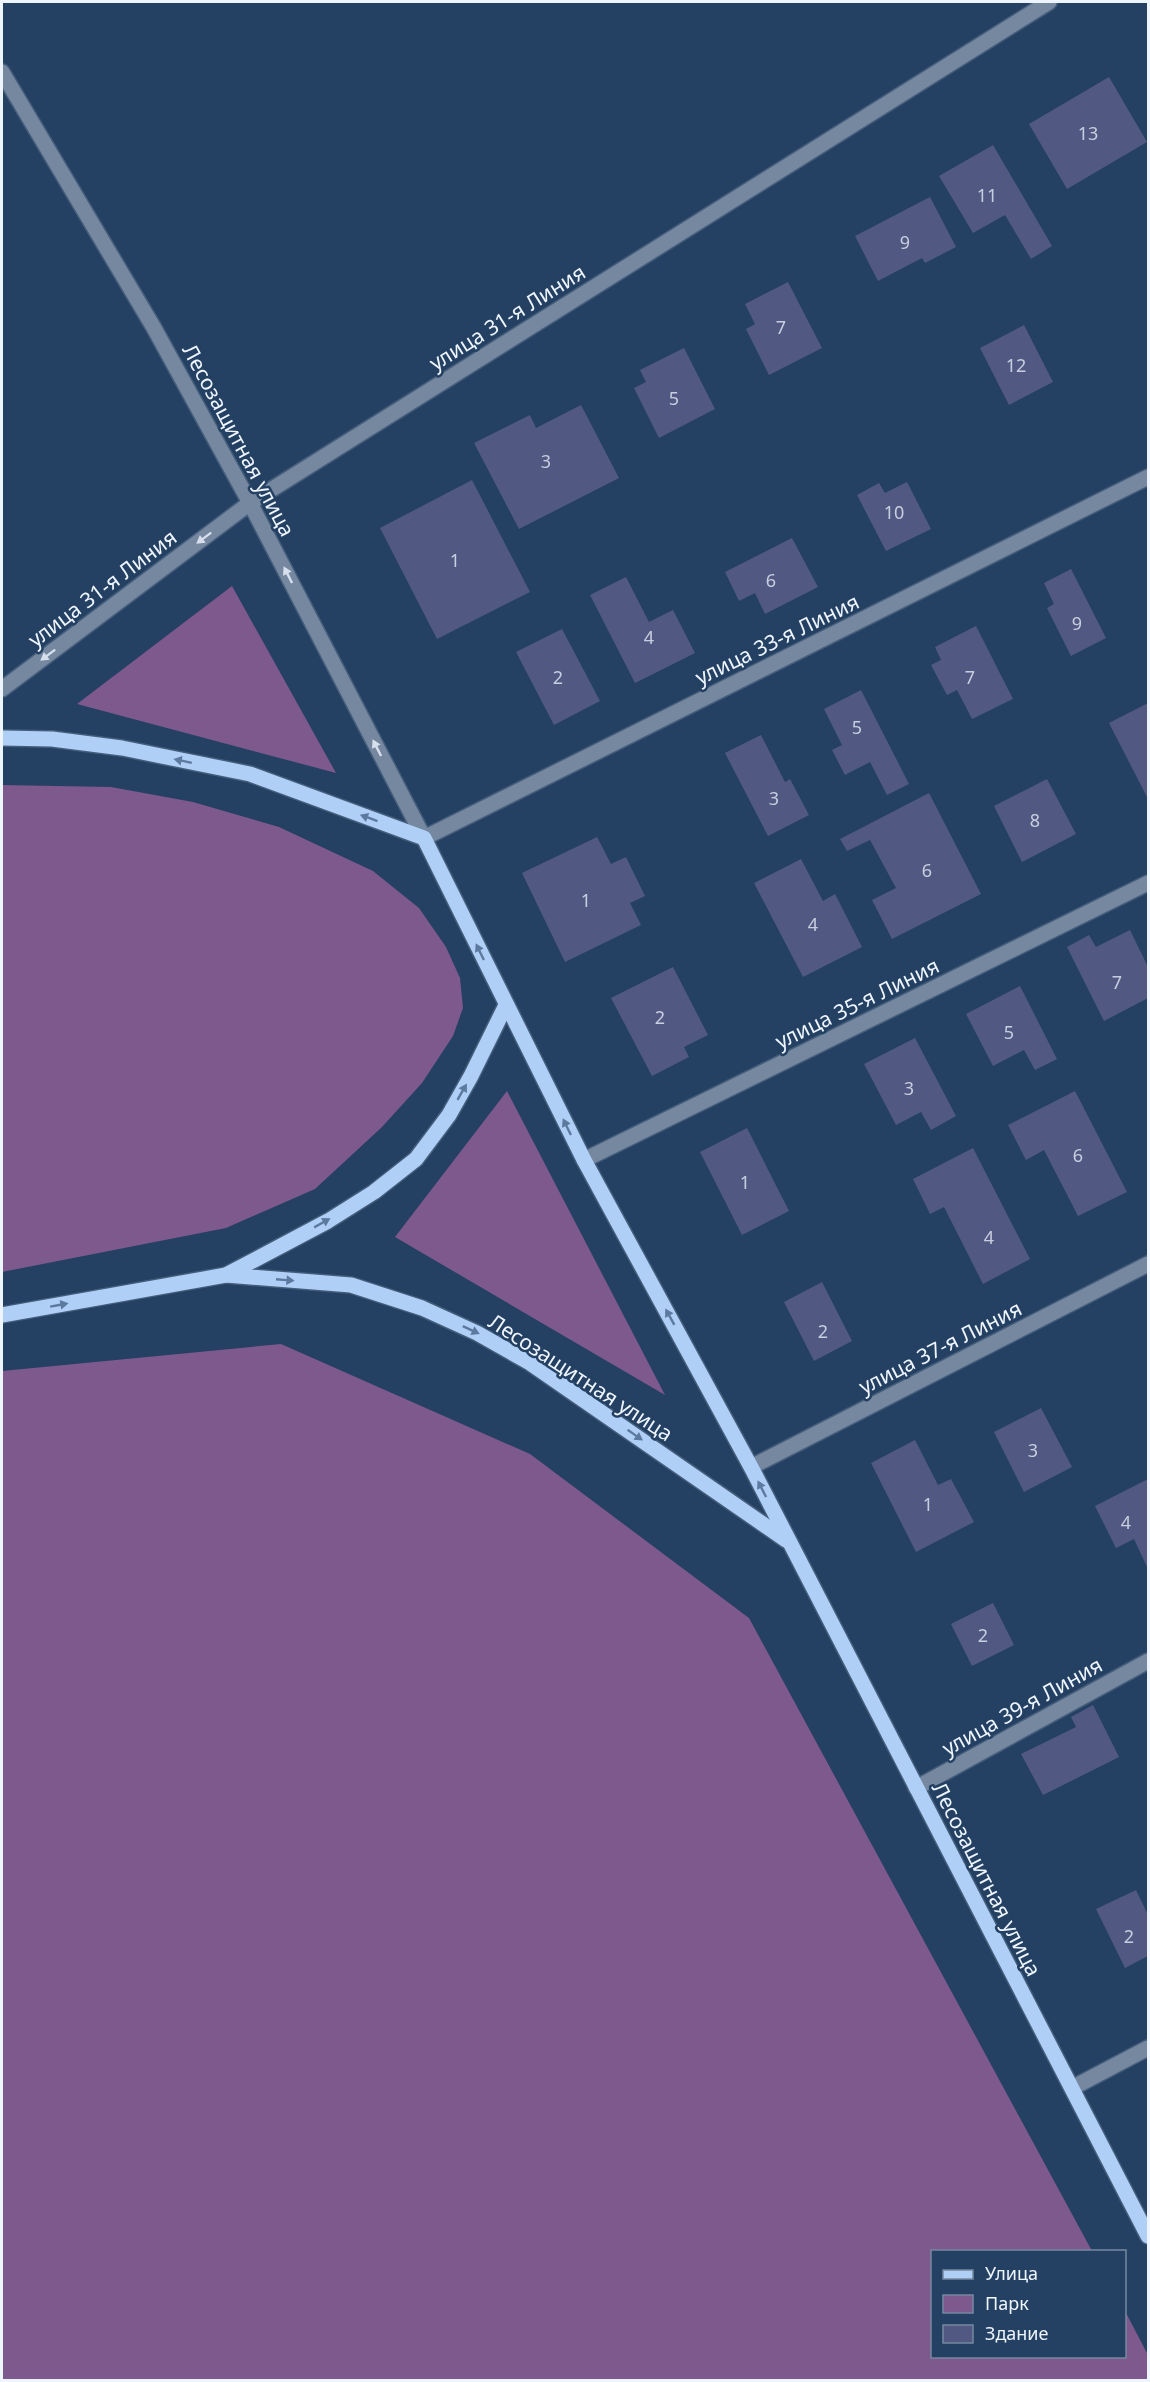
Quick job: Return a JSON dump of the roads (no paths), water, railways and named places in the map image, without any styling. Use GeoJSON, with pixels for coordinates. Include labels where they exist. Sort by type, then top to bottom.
{"type":"FeatureCollection","features":[{"type":"Feature","properties":{"kind":"main road"},"geometry":{"type":"LineString","coordinates":[[2,738],[52,739],[122,748],[250,774],[424,838]]}},
{"type":"Feature","properties":{"kind":"main road","name":"Лесозащитная улица"},"geometry":{"type":"LineString","coordinates":[[424,838],[584,1160],[751,1467],[1149,2236]]}},
{"type":"Feature","properties":{"kind":"main road"},"geometry":{"type":"LineString","coordinates":[[2,1315],[226,1275],[328,1221],[374,1192],[416,1159],[449,1115],[506,1005]]}},
{"type":"Feature","properties":{"kind":"main road","name":"Лесозащитная улица"},"geometry":{"type":"LineString","coordinates":[[226,1275],[351,1285],[422,1308],[477,1333],[530,1363],[788,1541]]}},
{"type":"Feature","properties":{"kind":"street","name":"улица 31-я Линия"},"geometry":{"type":"LineString","coordinates":[[2,689],[250,503],[1049,2]]}},
{"type":"Feature","properties":{"kind":"street","name":"Лесозащитная улица"},"geometry":{"type":"LineString","coordinates":[[2,72],[154,328],[250,503],[424,838]]}},
{"type":"Feature","properties":{"kind":"street","name":"улица 33-я Линия"},"geometry":{"type":"LineString","coordinates":[[424,838],[1149,477]]}},
{"type":"Feature","properties":{"kind":"street","name":"улица 35-я Линия"},"geometry":{"type":"LineString","coordinates":[[584,1160],[1149,883]]}},
{"type":"Feature","properties":{"kind":"street","name":"улица 37-я Линия"},"geometry":{"type":"LineString","coordinates":[[751,1467],[1149,1264]]}},
{"type":"Feature","properties":{"kind":"street","name":"улица 39-я Линия"},"geometry":{"type":"LineString","coordinates":[[916,1788],[1149,1661]]}},
{"type":"Feature","properties":{"kind":"street"},"geometry":{"type":"LineString","coordinates":[[1072,2088],[1149,2048]]}}]}
